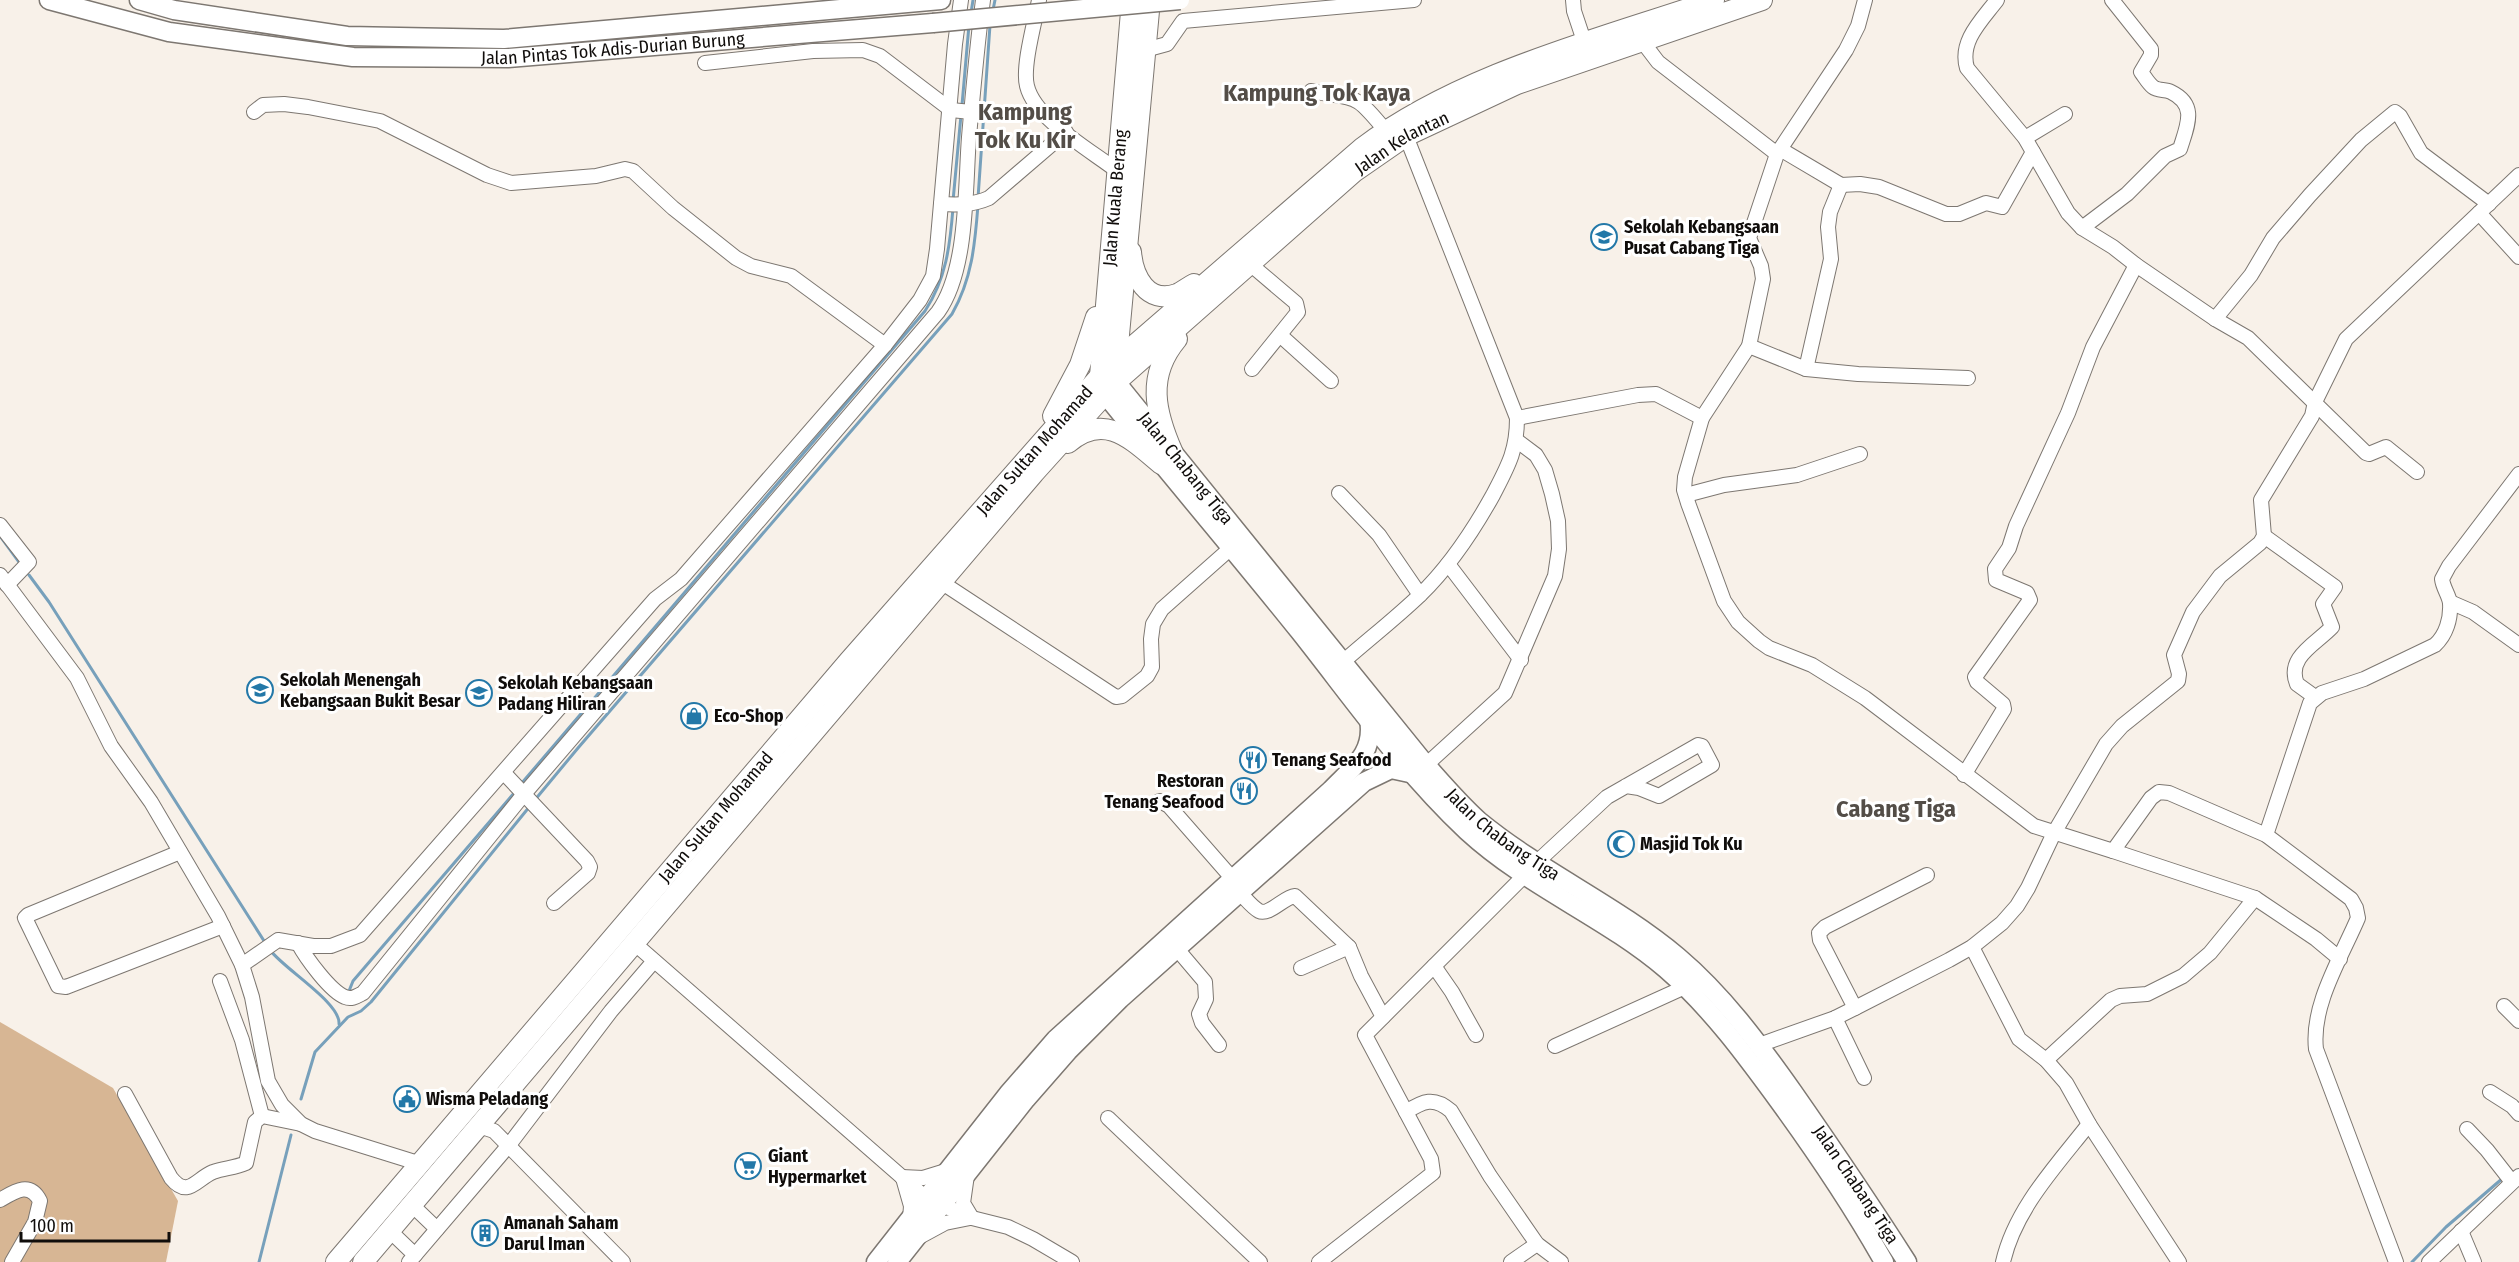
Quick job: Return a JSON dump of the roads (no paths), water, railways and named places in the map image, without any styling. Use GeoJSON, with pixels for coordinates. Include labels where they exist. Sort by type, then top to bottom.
{"type":"FeatureCollection","features":[{"type":"Feature","properties":{"kind":"highway","name":"Jalan Kuala Berang"},"geometry":{"type":"LineString","coordinates":[[1107,384],[1107,274],[1132,0]]}},
{"type":"Feature","properties":{"kind":"highway","name":"Jalan Kuala Berang"},"geometry":{"type":"LineString","coordinates":[[1116,361],[1150,0]]}},
{"type":"Feature","properties":{"kind":"highway","name":"Jalan Kelantan"},"geometry":{"type":"LineString","coordinates":[[1107,384],[1116,361],[1226,264],[1385,130],[1482,82],[1713,0]]}},
{"type":"Feature","properties":{"kind":"highway","name":"Jalan Kelantan"},"geometry":{"type":"LineString","coordinates":[[1107,384],[1208,303],[1354,172],[1406,136],[1517,84],[1762,0]]}},
{"type":"Feature","properties":{"kind":"highway"},"geometry":{"type":"LineString","coordinates":[[1130,207],[1132,261],[1136,276],[1142,286],[1152,293],[1163,296],[1176,294],[1226,264]]}},
{"type":"Feature","properties":{"kind":"highway"},"geometry":{"type":"LineString","coordinates":[[1008,480],[1037,441],[1070,385],[1088,342],[1107,274]]}},
{"type":"Feature","properties":{"kind":"highway"},"geometry":{"type":"LineString","coordinates":[[1167,459],[1158,413],[1157,380],[1160,367],[1166,353],[1208,303]]}},
{"type":"Feature","properties":{"kind":"highway","name":"Jalan Sultan Mohamad"},"geometry":{"type":"LineString","coordinates":[[363,1262],[1034,473],[1107,384]]}},
{"type":"Feature","properties":{"kind":"highway","name":"Jalan Sultan Mohamad"},"geometry":{"type":"LineString","coordinates":[[336,1262],[849,661],[1008,480],[1107,384]]}},
{"type":"Feature","properties":{"kind":"highway"},"geometry":{"type":"LineString","coordinates":[[1034,473],[1074,438],[1098,429],[1118,431],[1167,459]]}},
{"type":"Feature","properties":{"kind":"main road","name":"Jalan Pintas Tok Adis-Durian Burung"},"geometry":{"type":"LineString","coordinates":[[49,0],[169,32],[353,57],[508,58],[1180,0]]}},
{"type":"Feature","properties":{"kind":"main road","name":"Jalan Pintas Tok Adis-Durian Burung"},"geometry":{"type":"LineString","coordinates":[[139,0],[174,10],[347,36],[504,39],[941,0]]}},
{"type":"Feature","properties":{"kind":"main road","name":"Jalan Chabang Tiga"},"geometry":{"type":"LineString","coordinates":[[1107,384],[1369,719],[1420,770],[1480,821],[1537,862],[1634,923],[1679,958],[1725,1003],[1759,1045],[1845,1165],[1906,1262]]}},
{"type":"Feature","properties":{"kind":"main road","name":"Jalan Chabang Tiga"},"geometry":{"type":"LineString","coordinates":[[1167,459],[1344,661],[1420,770],[1468,831],[1524,876],[1624,938],[1665,969],[1711,1012],[1742,1051],[1829,1172],[1884,1262]]}},
{"type":"Feature","properties":{"kind":"main road"},"geometry":{"type":"LineString","coordinates":[[897,1262],[913,1241],[949,1170],[1008,1094],[1056,1039],[1236,886],[1299,829],[1360,760],[1369,745],[1372,734],[1369,719]]}},
{"type":"Feature","properties":{"kind":"main road"},"geometry":{"type":"LineString","coordinates":[[1299,829],[1374,776],[1391,769],[1420,770]]}},
{"type":"Feature","properties":{"kind":"main road"},"geometry":{"type":"LineString","coordinates":[[876,1262],[910,1219],[968,1171],[1068,1051],[1120,999],[1177,949],[1236,886]]}},
{"type":"Feature","properties":{"kind":"street"},"geometry":{"type":"LineString","coordinates":[[298,943],[333,988],[346,997],[354,998],[363,993],[525,795],[689,586],[885,345],[928,288],[933,276],[937,249],[952,204],[961,111],[955,44],[961,0]]}},
{"type":"Feature","properties":{"kind":"street"},"geometry":{"type":"LineString","coordinates":[[242,965],[278,940],[313,946],[331,946],[360,935],[655,598],[689,586],[945,301],[956,272],[952,204],[961,111],[983,0]]}},
{"type":"Feature","properties":{"kind":"street"},"geometry":{"type":"LineString","coordinates":[[1039,0],[1026,72],[1027,86],[1041,111],[1116,170]]}},
{"type":"Feature","properties":{"kind":"street"},"geometry":{"type":"LineString","coordinates":[[1145,50],[1167,44],[1183,21],[1414,0]]}},
{"type":"Feature","properties":{"kind":"street"},"geometry":{"type":"LineString","coordinates":[[1573,0],[1574,11],[1585,44]]}},
{"type":"Feature","properties":{"kind":"street"},"geometry":{"type":"LineString","coordinates":[[1865,0],[1851,42],[1778,152],[1749,238],[1761,266],[1763,279],[1749,346],[1702,418],[1685,477],[1686,495],[1724,601],[1738,622],[1769,648],[1812,665],[1865,698],[2034,826],[2254,898],[2316,939],[2340,959]]}},
{"type":"Feature","properties":{"kind":"street"},"geometry":{"type":"LineString","coordinates":[[1997,0],[1968,40],[1964,58],[1972,76],[2025,138],[2068,213],[2082,228],[2113,247],[2215,319],[2248,338],[2366,453],[2369,454],[2386,447],[2417,472]]}},
{"type":"Feature","properties":{"kind":"street"},"geometry":{"type":"LineString","coordinates":[[2082,228],[2127,194],[2165,156],[2180,148],[2188,124],[2187,104],[2169,91],[2153,87],[2141,72],[2151,55],[2151,49],[2112,0]]}},
{"type":"Feature","properties":{"kind":"street"},"geometry":{"type":"LineString","coordinates":[[1642,41],[1658,62],[1778,152],[1841,185],[1860,184],[1879,187],[1946,214],[1959,214],[1986,203],[2002,207],[2033,152]]}},
{"type":"Feature","properties":{"kind":"street"},"geometry":{"type":"LineString","coordinates":[[705,63],[813,51],[863,50],[880,56],[961,111]]}},
{"type":"Feature","properties":{"kind":"street"},"geometry":{"type":"LineString","coordinates":[[1311,91],[1358,100],[1385,130]]}},
{"type":"Feature","properties":{"kind":"street"},"geometry":{"type":"LineString","coordinates":[[254,112],[263,105],[284,104],[308,106],[380,121],[487,175],[511,183],[633,171],[673,208],[736,258],[751,266],[791,276],[885,345]]}},
{"type":"Feature","properties":{"kind":"street"},"geometry":{"type":"LineString","coordinates":[[2215,319],[2251,274],[2273,238],[2310,195],[2361,140],[2395,112],[2400,116],[2421,153],[2484,208],[2519,256]]}},
{"type":"Feature","properties":{"kind":"street"},"geometry":{"type":"LineString","coordinates":[[2025,138],[2065,114]]}},
{"type":"Feature","properties":{"kind":"street"},"geometry":{"type":"LineString","coordinates":[[952,204],[978,203],[1000,190],[1066,132]]}},
{"type":"Feature","properties":{"kind":"street"},"geometry":{"type":"LineString","coordinates":[[1344,661],[1420,595],[1448,564],[1480,519],[1507,468],[1516,440],[1517,418],[1406,136]]}},
{"type":"Feature","properties":{"kind":"street"},"geometry":{"type":"LineString","coordinates":[[1759,1045],[1835,1018],[1972,947],[2002,923],[2017,906],[2054,832],[2114,734],[2178,681],[2179,674],[2174,655],[2193,612],[2220,576],[2257,547],[2264,536],[2261,500],[2312,416],[2315,402],[2346,339],[2519,175]]}},
{"type":"Feature","properties":{"kind":"street"},"geometry":{"type":"LineString","coordinates":[[1806,369],[1831,259],[1828,219],[1841,185]]}},
{"type":"Feature","properties":{"kind":"street"},"geometry":{"type":"LineString","coordinates":[[1250,264],[1296,303],[1298,312],[1281,336],[1252,369]]}},
{"type":"Feature","properties":{"kind":"street"},"geometry":{"type":"LineString","coordinates":[[1964,775],[2004,709],[2003,704],[1977,682],[1975,677],[2030,600],[2027,593],[1996,580],[1995,569],[2012,540],[2016,526],[2068,413],[2093,347],[2136,265]]}},
{"type":"Feature","properties":{"kind":"street"},"geometry":{"type":"LineString","coordinates":[[1281,336],[1331,381]]}},
{"type":"Feature","properties":{"kind":"street"},"geometry":{"type":"LineString","coordinates":[[1749,346],[1806,369],[1858,374],[1968,378]]}},
{"type":"Feature","properties":{"kind":"street"},"geometry":{"type":"LineString","coordinates":[[1517,418],[1638,395],[1656,394],[1702,418]]}},
{"type":"Feature","properties":{"kind":"street"},"geometry":{"type":"LineString","coordinates":[[1420,770],[1505,693],[1555,576],[1559,549],[1558,521],[1545,470],[1532,449],[1516,440]]}},
{"type":"Feature","properties":{"kind":"street"},"geometry":{"type":"LineString","coordinates":[[1686,495],[1724,485],[1797,475],[1860,454]]}},
{"type":"Feature","properties":{"kind":"street"},"geometry":{"type":"LineString","coordinates":[[2266,835],[2310,703],[2315,697],[2364,679],[2435,645],[2446,633],[2450,602],[2442,579],[2449,566],[2519,474]]}},
{"type":"Feature","properties":{"kind":"street"},"geometry":{"type":"LineString","coordinates":[[1339,493],[1379,535],[1420,595]]}},
{"type":"Feature","properties":{"kind":"street"},"geometry":{"type":"LineString","coordinates":[[0,525],[29,562],[4,580],[76,678],[111,746],[151,802],[223,926],[242,965],[252,997],[268,1081],[282,1105],[301,1124]]}},
{"type":"Feature","properties":{"kind":"street"},"geometry":{"type":"LineString","coordinates":[[2264,536],[2335,586],[2323,604],[2332,627],[2297,659],[2294,667],[2297,684],[2315,697]]}},
{"type":"Feature","properties":{"kind":"street"},"geometry":{"type":"LineString","coordinates":[[941,582],[1116,697],[1122,696],[1147,676],[1152,667],[1153,624],[1162,609],[1233,548]]}},
{"type":"Feature","properties":{"kind":"street"},"geometry":{"type":"LineString","coordinates":[[1448,564],[1521,660]]}},
{"type":"Feature","properties":{"kind":"street"},"geometry":{"type":"LineString","coordinates":[[2450,602],[2473,612],[2519,645]]}},
{"type":"Feature","properties":{"kind":"street"},"geometry":{"type":"LineString","coordinates":[[1537,862],[1607,797],[1626,786],[1698,745],[1702,746],[1712,765],[1659,796],[1639,788],[1626,786]]}},
{"type":"Feature","properties":{"kind":"street"},"geometry":{"type":"LineString","coordinates":[[504,773],[587,861],[590,867],[588,873],[554,903]]}},
{"type":"Feature","properties":{"kind":"street"},"geometry":{"type":"LineString","coordinates":[[2113,851],[2151,798],[2159,792],[2169,793],[2266,835],[2351,899],[2358,918],[2318,1011],[2316,1049],[2396,1262]]}},
{"type":"Feature","properties":{"kind":"street"},"geometry":{"type":"LineString","coordinates":[[1152,805],[1160,801],[1169,806],[1260,912],[1266,912],[1288,897],[1295,897],[1349,947],[1361,976],[1383,1017]]}},
{"type":"Feature","properties":{"kind":"street"},"geometry":{"type":"LineString","coordinates":[[180,852],[25,918],[58,986],[66,987],[223,926]]}},
{"type":"Feature","properties":{"kind":"street"},"geometry":{"type":"LineString","coordinates":[[1855,1008],[1820,940],[1820,933],[1825,927],[1927,874]]}},
{"type":"Feature","properties":{"kind":"street"},"geometry":{"type":"LineString","coordinates":[[1319,1262],[1433,1173],[1431,1159],[1365,1035],[1524,876]]}},
{"type":"Feature","properties":{"kind":"street"},"geometry":{"type":"LineString","coordinates":[[2046,1060],[2111,1000],[2120,996],[2147,994],[2183,976],[2210,953],[2254,898]]}},
{"type":"Feature","properties":{"kind":"street"},"geometry":{"type":"LineString","coordinates":[[634,943],[933,1202],[972,1218],[1008,1227],[1072,1262]]}},
{"type":"Feature","properties":{"kind":"street"},"geometry":{"type":"LineString","coordinates":[[1301,968],[1349,947]]}},
{"type":"Feature","properties":{"kind":"street"},"geometry":{"type":"LineString","coordinates":[[1972,947],[2019,1039],[2046,1060],[2066,1083],[2089,1124],[2179,1262]]}},
{"type":"Feature","properties":{"kind":"street"},"geometry":{"type":"LineString","coordinates":[[1177,949],[1205,981],[1206,999],[1199,1014],[1202,1023],[1219,1045]]}},
{"type":"Feature","properties":{"kind":"street"},"geometry":{"type":"LineString","coordinates":[[390,1231],[412,1258],[509,1145],[611,1011],[654,961]]}},
{"type":"Feature","properties":{"kind":"street"},"geometry":{"type":"LineString","coordinates":[[1434,966],[1452,992],[1476,1035]]}},
{"type":"Feature","properties":{"kind":"street"},"geometry":{"type":"LineString","coordinates":[[220,981],[242,1040],[262,1116]]}},
{"type":"Feature","properties":{"kind":"street"},"geometry":{"type":"LineString","coordinates":[[1591,1038],[1687,989]]}},
{"type":"Feature","properties":{"kind":"street"},"geometry":{"type":"LineString","coordinates":[[1555,1046],[1687,989]]}},
{"type":"Feature","properties":{"kind":"street"},"geometry":{"type":"LineString","coordinates":[[2504,1006],[2519,1020]]}},
{"type":"Feature","properties":{"kind":"street"},"geometry":{"type":"LineString","coordinates":[[1835,1018],[1864,1078]]}},
{"type":"Feature","properties":{"kind":"street"},"geometry":{"type":"LineString","coordinates":[[2490,1092],[2512,1106],[2519,1114]]}},
{"type":"Feature","properties":{"kind":"street"},"geometry":{"type":"LineString","coordinates":[[125,1094],[171,1178],[183,1187],[191,1187],[212,1173],[246,1163],[255,1122],[262,1116]]}},
{"type":"Feature","properties":{"kind":"street"},"geometry":{"type":"LineString","coordinates":[[1406,1112],[1421,1102],[1432,1100],[1442,1103],[1451,1111],[1490,1176],[1537,1244],[1561,1262]]}},
{"type":"Feature","properties":{"kind":"street"},"geometry":{"type":"LineString","coordinates":[[262,1116],[301,1124],[421,1164]]}},
{"type":"Feature","properties":{"kind":"street"},"geometry":{"type":"LineString","coordinates":[[1108,1118],[1260,1262]]}},
{"type":"Feature","properties":{"kind":"street"},"geometry":{"type":"LineString","coordinates":[[2003,1262],[2007,1244],[2030,1201],[2089,1124]]}},
{"type":"Feature","properties":{"kind":"street"},"geometry":{"type":"LineString","coordinates":[[477,1129],[485,1128],[494,1131],[623,1262]]}},
{"type":"Feature","properties":{"kind":"street"},"geometry":{"type":"LineString","coordinates":[[2429,1262],[2515,1179],[2467,1129]]}},
{"type":"Feature","properties":{"kind":"street"},"geometry":{"type":"LineString","coordinates":[[902,1177],[923,1178],[949,1170]]}},
{"type":"Feature","properties":{"kind":"street"},"geometry":{"type":"LineString","coordinates":[[968,1171],[963,1203],[972,1218]]}},
{"type":"Feature","properties":{"kind":"street"},"geometry":{"type":"LineString","coordinates":[[902,1177],[912,1206],[910,1219]]}},
{"type":"Feature","properties":{"kind":"street"},"geometry":{"type":"LineString","coordinates":[[0,1200],[21,1188],[30,1189],[37,1194],[40,1201],[35,1222],[12,1262]]}},
{"type":"Feature","properties":{"kind":"street"},"geometry":{"type":"LineString","coordinates":[[412,1205],[437,1229]]}},
{"type":"Feature","properties":{"kind":"street"},"geometry":{"type":"LineString","coordinates":[[913,1241],[945,1223],[972,1218]]}},
{"type":"Feature","properties":{"kind":"street"},"geometry":{"type":"LineString","coordinates":[[2461,1231],[2474,1262]]}},
{"type":"Feature","properties":{"kind":"street"},"geometry":{"type":"LineString","coordinates":[[1511,1262],[1537,1244]]}},
{"type":"Feature","properties":{"kind":"waterway"},"geometry":{"type":"LineString","coordinates":[[971,13],[973,0]]}},
{"type":"Feature","properties":{"kind":"waterway"},"geometry":{"type":"LineString","coordinates":[[993,10],[995,0]]}},
{"type":"Feature","properties":{"kind":"waterway"},"geometry":{"type":"LineString","coordinates":[[962,105],[969,25]]}},
{"type":"Feature","properties":{"kind":"waterway"},"geometry":{"type":"LineString","coordinates":[[978,198],[990,25]]}},
{"type":"Feature","properties":{"kind":"waterway"},"geometry":{"type":"LineString","coordinates":[[953,201],[961,115]]}},
{"type":"Feature","properties":{"kind":"waterway"},"geometry":{"type":"LineString","coordinates":[[534,801],[952,314],[968,274],[974,247],[978,205]]}},
{"type":"Feature","properties":{"kind":"waterway"},"geometry":{"type":"LineString","coordinates":[[521,784],[925,311],[938,287],[946,262],[953,208]]}},
{"type":"Feature","properties":{"kind":"waterway"},"geometry":{"type":"LineString","coordinates":[[0,536],[19,562]]}},
{"type":"Feature","properties":{"kind":"waterway"},"geometry":{"type":"LineString","coordinates":[[29,575],[49,602],[266,944]]}},
{"type":"Feature","properties":{"kind":"waterway"},"geometry":{"type":"LineString","coordinates":[[349,991],[353,981],[515,792]]}},
{"type":"Feature","properties":{"kind":"waterway"},"geometry":{"type":"LineString","coordinates":[[301,1099],[315,1052],[348,1017],[361,1011],[371,1002],[530,806]]}},
{"type":"Feature","properties":{"kind":"waterway"},"geometry":{"type":"LineString","coordinates":[[270,950],[322,996],[331,1006],[339,1024]]}},
{"type":"Feature","properties":{"kind":"waterway"},"geometry":{"type":"LineString","coordinates":[[259,1262],[291,1135]]}},
{"type":"Feature","properties":{"kind":"waterway"},"geometry":{"type":"LineString","coordinates":[[2412,1262],[2446,1227],[2503,1178]]}},
{"type":"Feature","properties":{"kind":"place","name":"Sekolah Kebangsaan Pusat Cabang Tiga"},"geometry":{"type":"Point","coordinates":[1604,237]}},
{"type":"Feature","properties":{"kind":"place","name":"Sekolah Menengah Kebangsaan Bukit Besar"},"geometry":{"type":"Point","coordinates":[260,690]}},
{"type":"Feature","properties":{"kind":"place","name":"Sekolah Kebangsaan Padang Hiliran"},"geometry":{"type":"Point","coordinates":[479,693]}},
{"type":"Feature","properties":{"kind":"place","name":"Eco-Shop"},"geometry":{"type":"Point","coordinates":[694,716]}},
{"type":"Feature","properties":{"kind":"place","name":"Tenang Seafood"},"geometry":{"type":"Point","coordinates":[1253,760]}},
{"type":"Feature","properties":{"kind":"place","name":"Restoran Tenang Seafood"},"geometry":{"type":"Point","coordinates":[1244,791]}},
{"type":"Feature","properties":{"kind":"place","name":"Masjid Tok Ku"},"geometry":{"type":"Point","coordinates":[1621,844]}},
{"type":"Feature","properties":{"kind":"place","name":"Wisma Peladang"},"geometry":{"type":"Point","coordinates":[407,1099]}},
{"type":"Feature","properties":{"kind":"place","name":"Giant Hypermarket"},"geometry":{"type":"Point","coordinates":[748,1166]}},
{"type":"Feature","properties":{"kind":"place","name":"Amanah Saham Darul Iman"},"geometry":{"type":"Point","coordinates":[485,1233]}},
{"type":"Feature","properties":{"kind":"district","name":"Kampung Tok Kaya"},"geometry":{"type":"Point","coordinates":[1317,93]}},
{"type":"Feature","properties":{"kind":"district","name":"Kampung Tok Ku Kir"},"geometry":{"type":"Point","coordinates":[1025,126]}},
{"type":"Feature","properties":{"kind":"district","name":"Cabang Tiga"},"geometry":{"type":"Point","coordinates":[1896,809]}}]}
